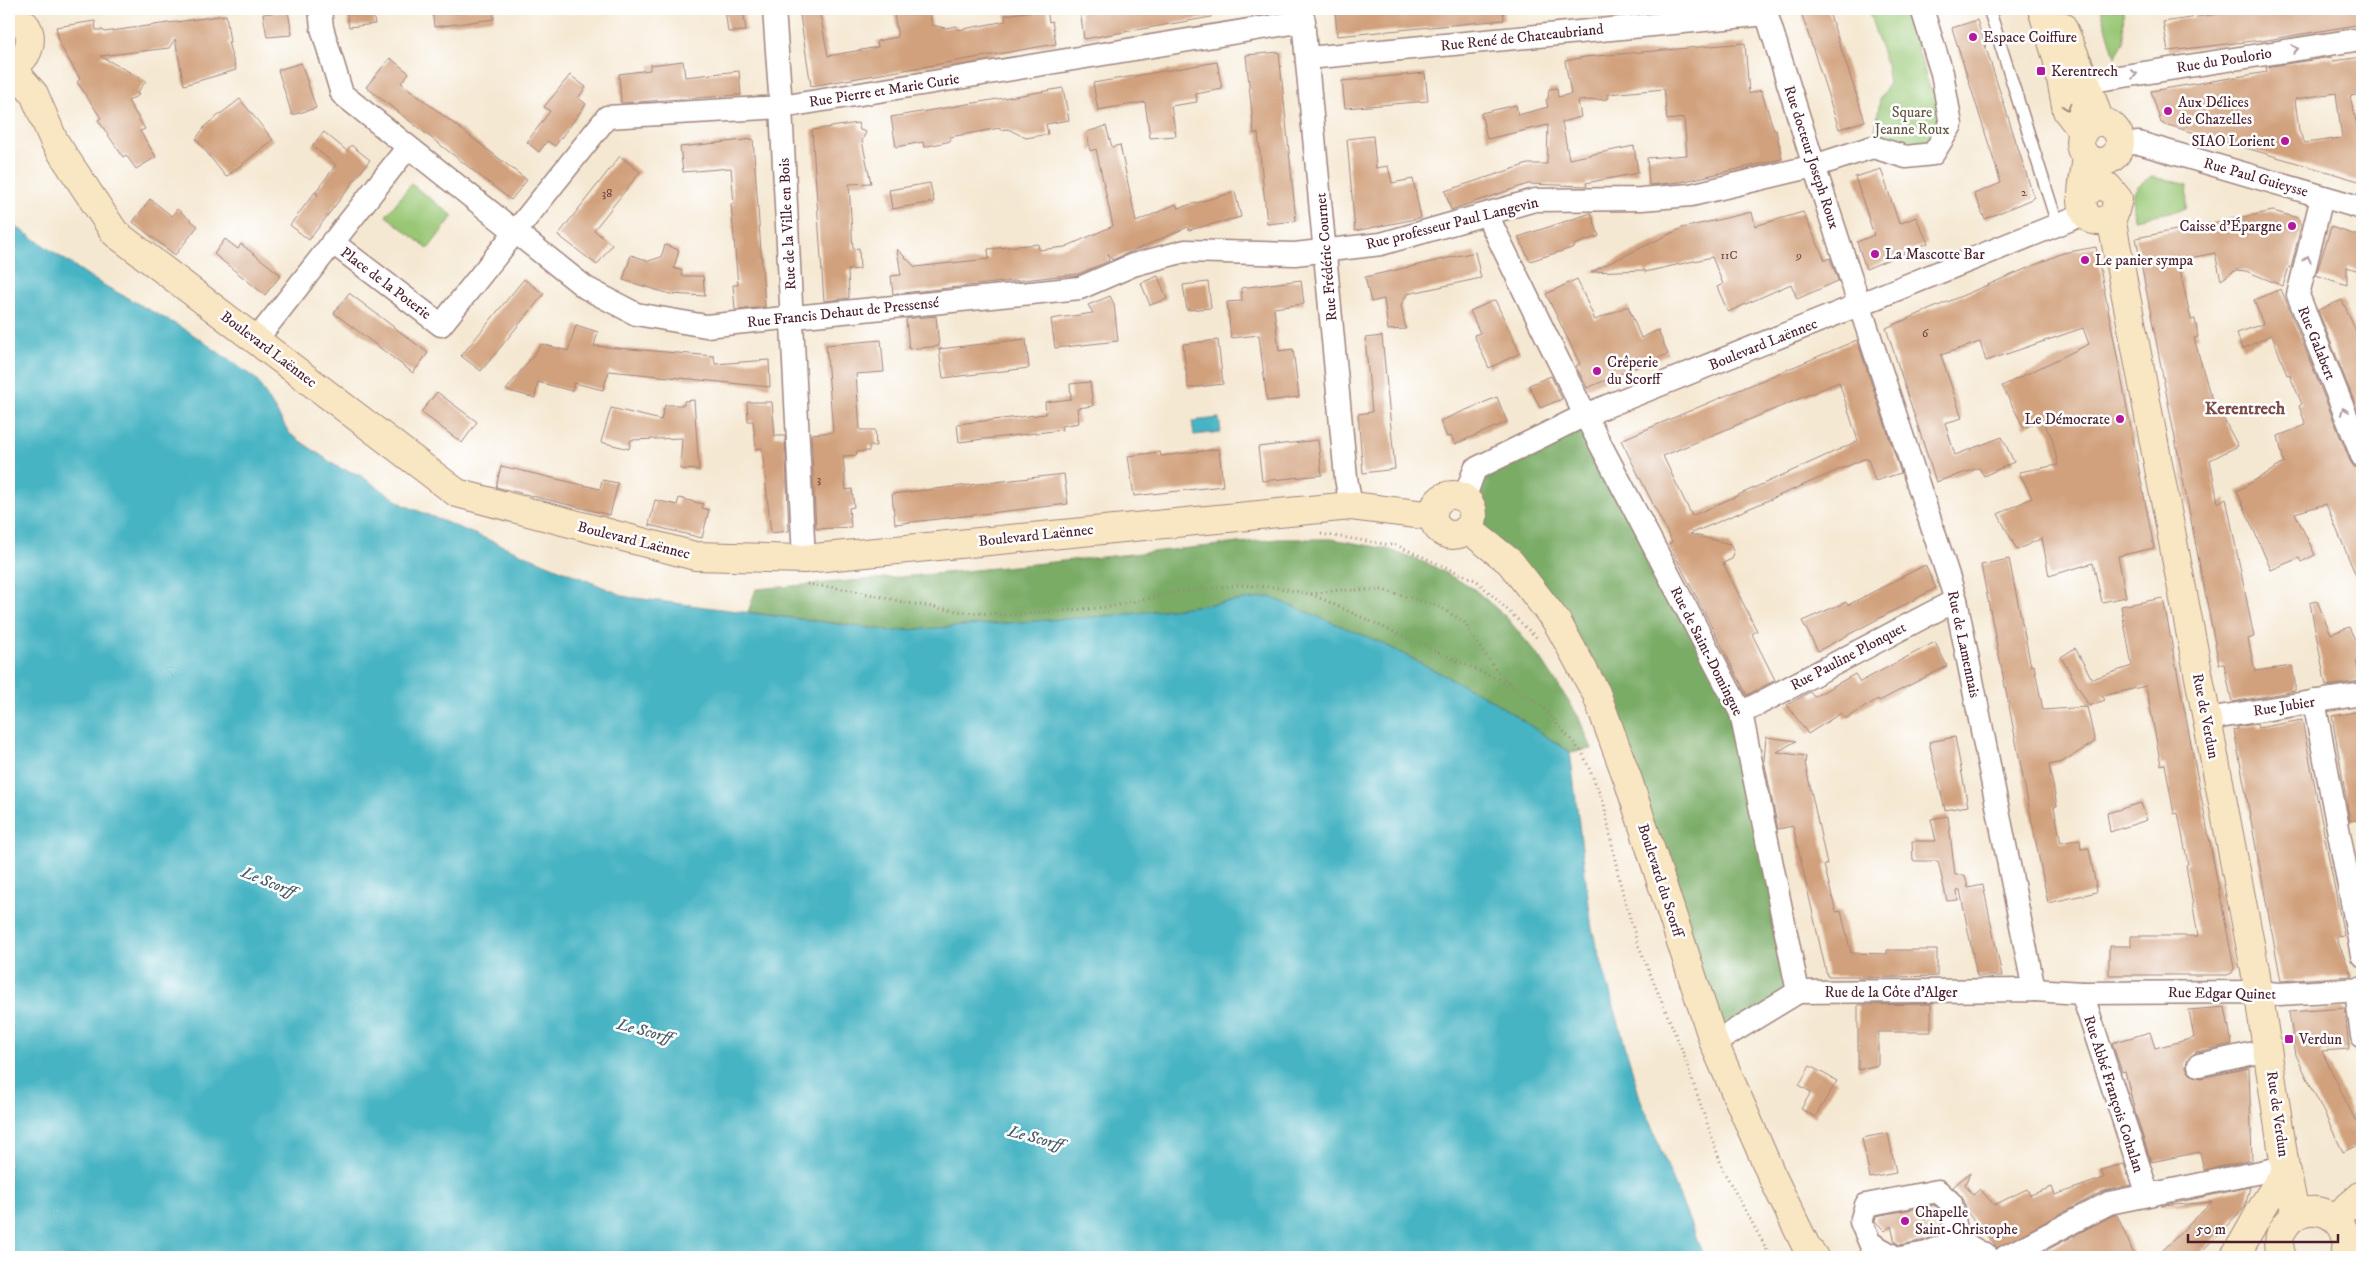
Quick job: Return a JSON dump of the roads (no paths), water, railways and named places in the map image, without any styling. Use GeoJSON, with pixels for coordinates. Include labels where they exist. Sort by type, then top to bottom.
{"type":"FeatureCollection","features":[{"type":"Feature","properties":{"kind":"main road"},"geometry":{"type":"LineString","coordinates":[[2042,9],[2057,58],[2067,111],[2090,137],[2098,162],[2104,162],[2115,156],[2120,147]]}},
{"type":"Feature","properties":{"kind":"main road"},"geometry":{"type":"LineString","coordinates":[[2055,9],[2086,82],[2090,137],[2084,204],[2094,220],[2100,222],[2111,218],[2118,204],[2112,190],[2120,147],[2117,131],[2106,123],[2090,137]]}},
{"type":"Feature","properties":{"kind":"main road","name":"Boulevard Laënnec"},"geometry":{"type":"LineString","coordinates":[[18,38],[22,80],[34,94],[54,141],[115,233],[458,493],[695,556],[804,571],[1351,506],[1433,516]]}},
{"type":"Feature","properties":{"kind":"main road"},"geometry":{"type":"LineString","coordinates":[[2084,204],[2097,185],[2103,185],[2112,190]]}},
{"type":"Feature","properties":{"kind":"main road","name":"Rue de Verdun"},"geometry":{"type":"LineString","coordinates":[[2111,218],[2268,1050],[2286,1170],[2286,1235]]}},
{"type":"Feature","properties":{"kind":"main road"},"geometry":{"type":"LineString","coordinates":[[1458,496],[1464,499],[1470,505],[1473,513],[1472,522],[1468,529],[1460,534],[1450,535],[1442,532],[1435,525],[1434,509],[1443,498],[1458,496]]}},
{"type":"Feature","properties":{"kind":"main road","name":"Boulevard du Scorff"},"geometry":{"type":"LineString","coordinates":[[1468,529],[1510,562],[1556,622],[1596,693],[1628,780],[1714,1043],[1771,1174],[1806,1246],[1814,1257]]}},
{"type":"Feature","properties":{"kind":"main road"},"geometry":{"type":"LineString","coordinates":[[2234,1257],[2250,1233],[2263,1204],[2286,1170]]}},
{"type":"Feature","properties":{"kind":"main road"},"geometry":{"type":"LineString","coordinates":[[2335,1218],[2362,1195]]}},
{"type":"Feature","properties":{"kind":"main road"},"geometry":{"type":"LineString","coordinates":[[2241,1257],[2286,1235],[2316,1210],[2335,1218],[2342,1227],[2346,1238],[2344,1257]]}},
{"type":"Feature","properties":{"kind":"street","name":"Rue Francis Dehaut de Pressensé"},"geometry":{"type":"LineString","coordinates":[[320,9],[322,28],[342,94],[586,288],[636,314],[706,326],[1080,288],[1133,265],[1185,251],[1286,254],[1326,250]]}},
{"type":"Feature","properties":{"kind":"street","name":"Rue de la Ville en Bois"},"geometry":{"type":"LineString","coordinates":[[774,9],[781,107],[804,571]]}},
{"type":"Feature","properties":{"kind":"street"},"geometry":{"type":"LineString","coordinates":[[1814,166],[1873,147],[1906,157],[1933,154],[1951,125],[1942,73],[1922,9]]}},
{"type":"Feature","properties":{"kind":"street","name":"Rue docteur Joseph Roux"},"geometry":{"type":"LineString","coordinates":[[1766,11],[1814,166],[1861,305]]}},
{"type":"Feature","properties":{"kind":"street","name":"Rue René de Chateaubriand"},"geometry":{"type":"LineString","coordinates":[[1308,58],[1766,11]]}},
{"type":"Feature","properties":{"kind":"street","name":"Rue Pierre et Marie Curie"},"geometry":{"type":"LineString","coordinates":[[515,232],[607,117],[781,107],[1303,15]]}},
{"type":"Feature","properties":{"kind":"street","name":"Rue Frédéric Cournet"},"geometry":{"type":"LineString","coordinates":[[1303,15],[1346,478],[1351,506]]}},
{"type":"Feature","properties":{"kind":"street","name":"Rue du Poulorio"},"geometry":{"type":"LineString","coordinates":[[2086,82],[2362,39]]}},
{"type":"Feature","properties":{"kind":"street","name":"Rue Paul Guieysse"},"geometry":{"type":"LineString","coordinates":[[2120,147],[2140,143],[2362,208]]}},
{"type":"Feature","properties":{"kind":"street"},"geometry":{"type":"LineString","coordinates":[[256,340],[408,147]]}},
{"type":"Feature","properties":{"kind":"street","name":"Rue professeur Paul Langevin"},"geometry":{"type":"LineString","coordinates":[[1326,250],[1381,244],[1534,200],[1641,199],[1690,195],[1814,166]]}},
{"type":"Feature","properties":{"kind":"street","name":"Rue Galabert"},"geometry":{"type":"LineString","coordinates":[[2322,197],[2298,295],[2362,456]]}},
{"type":"Feature","properties":{"kind":"street","name":"Boulevard Laënnec"},"geometry":{"type":"LineString","coordinates":[[1464,499],[1475,468],[1585,415],[2058,226],[2084,204]]}},
{"type":"Feature","properties":{"kind":"street","name":"Rue de Saint-Domingue"},"geometry":{"type":"LineString","coordinates":[[1487,215],[1585,415],[1741,713],[1798,992]]}},
{"type":"Feature","properties":{"kind":"street","name":"Place de la Poterie"},"geometry":{"type":"LineString","coordinates":[[332,242],[441,325],[515,232]]}},
{"type":"Feature","properties":{"kind":"street","name":"Rue de Lamennais"},"geometry":{"type":"LineString","coordinates":[[1861,305],[1956,600],[2034,990]]}},
{"type":"Feature","properties":{"kind":"street","name":"Rue Pauline Plonquet"},"geometry":{"type":"LineString","coordinates":[[1741,713],[1956,600]]}},
{"type":"Feature","properties":{"kind":"street","name":"Rue Jubier"},"geometry":{"type":"LineString","coordinates":[[2207,719],[2362,694]]}},
{"type":"Feature","properties":{"kind":"street"},"geometry":{"type":"LineString","coordinates":[[2314,701],[2362,955]]}},
{"type":"Feature","properties":{"kind":"street"},"geometry":{"type":"LineString","coordinates":[[2359,989],[2362,1036]]}},
{"type":"Feature","properties":{"kind":"street","name":"Rue Edgar Quinet"},"geometry":{"type":"LineString","coordinates":[[2082,993],[2258,992],[2279,994],[2359,989]]}},
{"type":"Feature","properties":{"kind":"street","name":"Rue de la Côte d'Alger"},"geometry":{"type":"LineString","coordinates":[[1798,992],[2034,990],[2082,993]]}},
{"type":"Feature","properties":{"kind":"street"},"geometry":{"type":"LineString","coordinates":[[1714,1043],[1798,992]]}},
{"type":"Feature","properties":{"kind":"street","name":"Rue Abbé François Cohalan"},"geometry":{"type":"LineString","coordinates":[[2082,993],[2148,1195]]}},
{"type":"Feature","properties":{"kind":"street"},"geometry":{"type":"LineString","coordinates":[[2198,1064],[2268,1050]]}},
{"type":"Feature","properties":{"kind":"street"},"geometry":{"type":"LineString","coordinates":[[2005,1257],[2109,1204],[2286,1170]]}},
{"type":"Feature","properties":{"kind":"street"},"geometry":{"type":"LineString","coordinates":[[1895,1257],[1870,1243],[1861,1222],[1866,1205],[1938,1192],[1950,1203],[1958,1240],[1988,1257]]}},
{"type":"Feature","properties":{"kind":"street"},"geometry":{"type":"LineString","coordinates":[[1905,1257],[1927,1254],[1958,1240]]}},
{"type":"Feature","properties":{"kind":"lane"},"geometry":{"type":"LineString","coordinates":[[1989,9],[2058,226]]}},
{"type":"Feature","properties":{"kind":"water","name":"Le Scorff"},"geometry":{"type":"Polygon","coordinates":[[[9,222],[98,282],[188,331],[256,379],[290,434],[339,468],[358,474],[404,505],[627,597],[893,631],[1121,615],[1270,597],[1380,642],[1490,699],[1570,752],[1592,929],[1640,1098],[1701,1250],[1707,1257],[9,1257],[9,222]]]}},
{"type":"Feature","properties":{"kind":"water"},"geometry":{"type":"Polygon","coordinates":[[[1219,418],[1221,432],[1194,435],[1192,421],[1219,418]]]}},
{"type":"Feature","properties":{"kind":"place","name":"Espace Coiffure"},"geometry":{"type":"Point","coordinates":[1973,37]}},
{"type":"Feature","properties":{"kind":"place","name":"Kerentrech"},"geometry":{"type":"Point","coordinates":[2041,71]}},
{"type":"Feature","properties":{"kind":"place","name":"Aux Délices de Chazelles"},"geometry":{"type":"Point","coordinates":[2168,111]}},
{"type":"Feature","properties":{"kind":"place","name":"SIAO Lorient"},"geometry":{"type":"Point","coordinates":[2285,141]}},
{"type":"Feature","properties":{"kind":"place","name":"Caisse d'Épargne"},"geometry":{"type":"Point","coordinates":[2292,226]}},
{"type":"Feature","properties":{"kind":"place","name":"La Mascotte Bar"},"geometry":{"type":"Point","coordinates":[1875,254]}},
{"type":"Feature","properties":{"kind":"place","name":"Le panier sympa"},"geometry":{"type":"Point","coordinates":[2085,260]}},
{"type":"Feature","properties":{"kind":"place","name":"Crêperie du Scorff"},"geometry":{"type":"Point","coordinates":[1597,371]}},
{"type":"Feature","properties":{"kind":"place","name":"Le Démocrate"},"geometry":{"type":"Point","coordinates":[2120,419]}},
{"type":"Feature","properties":{"kind":"place","name":"Verdun"},"geometry":{"type":"Point","coordinates":[2289,1039]}},
{"type":"Feature","properties":{"kind":"place","name":"Chapelle Saint-Christophe"},"geometry":{"type":"Point","coordinates":[1905,1221]}},
{"type":"Feature","properties":{"kind":"district","name":"Kerentrech"},"geometry":{"type":"Point","coordinates":[2245,408]}},
{"type":"Feature","properties":{"kind":"park label","name":"Square Jeanne Roux"},"geometry":{"type":"Point","coordinates":[1912,120]}}]}
